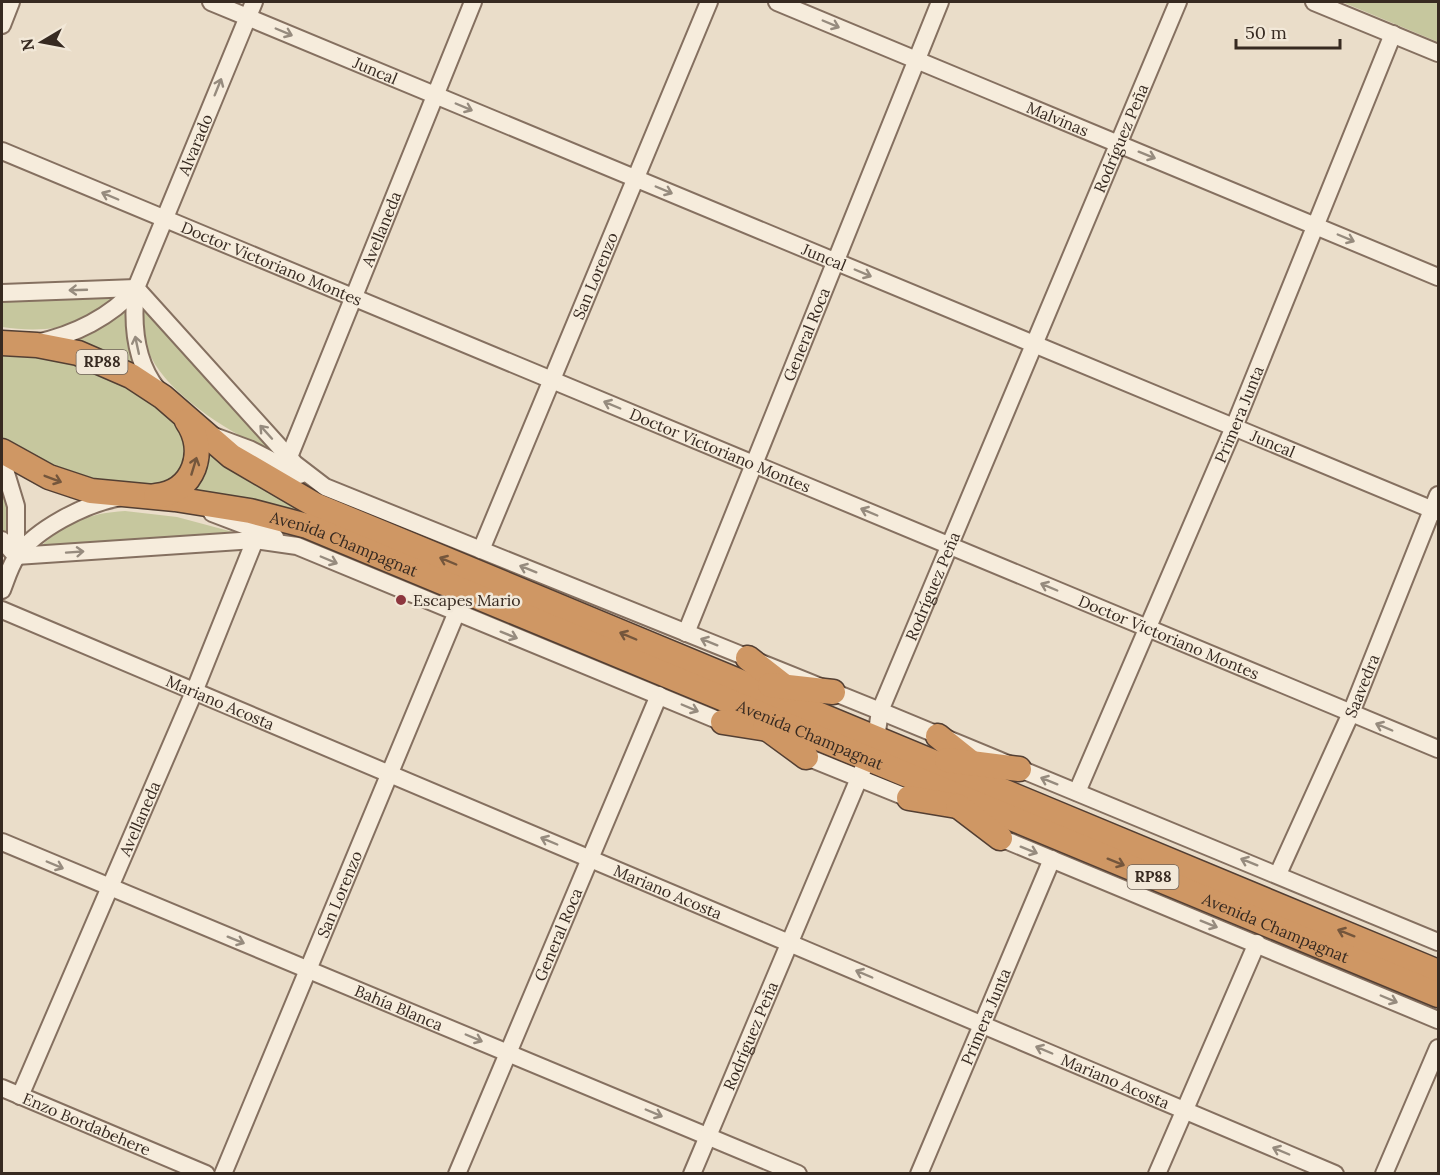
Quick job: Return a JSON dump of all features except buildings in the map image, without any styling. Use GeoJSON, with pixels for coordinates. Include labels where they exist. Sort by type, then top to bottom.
{"type":"FeatureCollection","features":[{"type":"Feature","properties":{"kind":"highway","name":"Avenida Champagnat"},"geometry":{"type":"LineString","coordinates":[[11,344],[59,348],[98,360],[131,376],[169,402],[201,431],[250,469],[315,505],[730,702],[809,747],[868,758],[918,779],[1003,803],[1438,972]]}},
{"type":"Feature","properties":{"kind":"highway","name":"RP88"},"geometry":{"type":"LineString","coordinates":[[144,496],[174,492],[188,480],[194,470],[197,453],[196,439],[188,423],[169,402]]}},
{"type":"Feature","properties":{"kind":"highway","name":"Avenida Champagnat"},"geometry":{"type":"LineString","coordinates":[[2,451],[32,470],[91,491],[175,499],[250,511],[307,526],[730,702],[822,715],[868,758]]}},
{"type":"Feature","properties":{"kind":"highway"},"geometry":{"type":"LineString","coordinates":[[748,658],[822,715]]}},
{"type":"Feature","properties":{"kind":"highway"},"geometry":{"type":"LineString","coordinates":[[730,702],[786,687],[833,692]]}},
{"type":"Feature","properties":{"kind":"highway"},"geometry":{"type":"LineString","coordinates":[[730,702],[766,728],[809,747]]}},
{"type":"Feature","properties":{"kind":"highway"},"geometry":{"type":"LineString","coordinates":[[938,736],[970,761],[1003,803]]}},
{"type":"Feature","properties":{"kind":"highway"},"geometry":{"type":"LineString","coordinates":[[918,779],[970,761],[1019,769]]}},
{"type":"Feature","properties":{"kind":"highway"},"geometry":{"type":"LineString","coordinates":[[918,779],[959,806],[1000,838]]}},
{"type":"Feature","properties":{"kind":"highway","name":"Avenida Champagnat"},"geometry":{"type":"LineString","coordinates":[[1003,803],[1438,995]]}},
{"type":"Feature","properties":{"kind":"highway"},"geometry":{"type":"LineString","coordinates":[[959,806],[1003,803]]}},
{"type":"Feature","properties":{"kind":"street"},"geometry":{"type":"LineString","coordinates":[[2,25],[11,2]]}},
{"type":"Feature","properties":{"kind":"street","name":"Juncal"},"geometry":{"type":"LineString","coordinates":[[211,2],[251,9],[435,95],[1234,427],[1437,505]]}},
{"type":"Feature","properties":{"kind":"street","name":"Avellaneda"},"geometry":{"type":"LineString","coordinates":[[289,457],[472,2]]}},
{"type":"Feature","properties":{"kind":"street","name":"San Lorenzo"},"geometry":{"type":"LineString","coordinates":[[481,550],[709,2]]}},
{"type":"Feature","properties":{"kind":"street","name":"Malvinas"},"geometry":{"type":"LineString","coordinates":[[777,2],[1438,277]]}},
{"type":"Feature","properties":{"kind":"street","name":"General Roca"},"geometry":{"type":"LineString","coordinates":[[686,633],[752,463],[940,2]]}},
{"type":"Feature","properties":{"kind":"street","name":"Rodríguez Peña"},"geometry":{"type":"LineString","coordinates":[[692,1173],[868,758],[880,711],[1178,2]]}},
{"type":"Feature","properties":{"kind":"street"},"geometry":{"type":"LineString","coordinates":[[1320,3],[1438,53]]}},
{"type":"Feature","properties":{"kind":"street","name":"Alvarado"},"geometry":{"type":"LineString","coordinates":[[169,402],[147,375],[138,352],[133,314],[136,288],[251,9]]}},
{"type":"Feature","properties":{"kind":"street","name":"Primera Junta"},"geometry":{"type":"LineString","coordinates":[[1077,792],[1234,427],[1314,224],[1393,34]]}},
{"type":"Feature","properties":{"kind":"street","name":"Doctor Victoriano Montes"},"geometry":{"type":"LineString","coordinates":[[2,151],[1438,749]]}},
{"type":"Feature","properties":{"kind":"street"},"geometry":{"type":"LineString","coordinates":[[2,293],[136,288]]}},
{"type":"Feature","properties":{"kind":"street","name":"Alvarado"},"geometry":{"type":"LineString","coordinates":[[11,344],[45,341],[89,324],[120,304],[136,288]]}},
{"type":"Feature","properties":{"kind":"street","name":"Avenida Champagnat"},"geometry":{"type":"LineString","coordinates":[[136,288],[289,457],[325,487]]}},
{"type":"Feature","properties":{"kind":"street","name":"Avenida Champagnat"},"geometry":{"type":"LineString","coordinates":[[201,431],[249,449],[325,487],[880,711],[1438,942]]}},
{"type":"Feature","properties":{"kind":"street"},"geometry":{"type":"LineString","coordinates":[[2,460],[16,506],[16,556],[2,590]]}},
{"type":"Feature","properties":{"kind":"street"},"geometry":{"type":"LineString","coordinates":[[16,556],[51,526],[77,510],[105,500],[144,496]]}},
{"type":"Feature","properties":{"kind":"street","name":"Avenida Champagnat"},"geometry":{"type":"LineString","coordinates":[[175,499],[297,546],[456,614],[659,695],[730,702]]}},
{"type":"Feature","properties":{"kind":"street","name":"Saavedra"},"geometry":{"type":"LineString","coordinates":[[1278,874],[1351,713],[1437,505]]}},
{"type":"Feature","properties":{"kind":"street"},"geometry":{"type":"LineString","coordinates":[[2,540],[16,556]]}},
{"type":"Feature","properties":{"kind":"street","name":"Avellaneda"},"geometry":{"type":"LineString","coordinates":[[20,1096],[108,887],[194,692],[255,540]]}},
{"type":"Feature","properties":{"kind":"street","name":"Avenida Champagnat"},"geometry":{"type":"LineString","coordinates":[[16,556],[255,540],[297,546]]}},
{"type":"Feature","properties":{"kind":"street","name":"Mariano Acosta"},"geometry":{"type":"LineString","coordinates":[[2,610],[1335,1173]]}},
{"type":"Feature","properties":{"kind":"street","name":"San Lorenzo"},"geometry":{"type":"LineString","coordinates":[[223,1173],[456,614]]}},
{"type":"Feature","properties":{"kind":"street","name":"General Roca"},"geometry":{"type":"LineString","coordinates":[[457,1173],[659,695]]}},
{"type":"Feature","properties":{"kind":"street","name":"Avenida Champagnat"},"geometry":{"type":"LineString","coordinates":[[918,779],[1000,838],[1438,1020]]}},
{"type":"Feature","properties":{"kind":"street","name":"Bahía Blanca"},"geometry":{"type":"LineString","coordinates":[[2,842],[798,1173]]}},
{"type":"Feature","properties":{"kind":"street","name":"Primera Junta"},"geometry":{"type":"LineString","coordinates":[[919,1173],[1052,859]]}},
{"type":"Feature","properties":{"kind":"street"},"geometry":{"type":"LineString","coordinates":[[1157,1173],[1257,943]]}},
{"type":"Feature","properties":{"kind":"street"},"geometry":{"type":"LineString","coordinates":[[1384,1173],[1438,1048]]}},
{"type":"Feature","properties":{"kind":"street","name":"Enzo Bordabehere"},"geometry":{"type":"LineString","coordinates":[[2,1088],[206,1173]]}},
{"type":"Feature","properties":{"kind":"green space"},"geometry":{"type":"Polygon","coordinates":[[[1342,2],[1438,2],[1438,42],[1342,2]]]}},
{"type":"Feature","properties":{"kind":"green space"},"geometry":{"type":"Polygon","coordinates":[[[116,295],[105,307],[79,322],[49,329],[2,327],[2,301],[116,295]]]}},
{"type":"Feature","properties":{"kind":"green space"},"geometry":{"type":"Polygon","coordinates":[[[131,299],[136,367],[61,342],[131,299]]]}},
{"type":"Feature","properties":{"kind":"green space"},"geometry":{"type":"Polygon","coordinates":[[[143,304],[277,454],[222,425],[185,398],[169,382],[156,366],[148,350],[143,327],[143,304]]]}},
{"type":"Feature","properties":{"kind":"green space"},"geometry":{"type":"Polygon","coordinates":[[[2,356],[51,358],[99,370],[164,411],[183,434],[188,457],[179,475],[161,484],[132,486],[70,476],[10,445],[2,438],[2,356]]]}},
{"type":"Feature","properties":{"kind":"green space"},"geometry":{"type":"Polygon","coordinates":[[[208,448],[860,740],[190,494],[208,448]]]}},
{"type":"Feature","properties":{"kind":"green space"},"geometry":{"type":"Polygon","coordinates":[[[2,485],[9,513],[9,539],[2,530],[2,485]]]}},
{"type":"Feature","properties":{"kind":"green space"},"geometry":{"type":"Polygon","coordinates":[[[125,511],[177,517],[248,536],[39,548],[58,532],[78,521],[100,514],[125,511]]]}},
{"type":"Feature","properties":{"kind":"place","name":"Escapes Mario"},"geometry":{"type":"Point","coordinates":[401,600]}}]}
